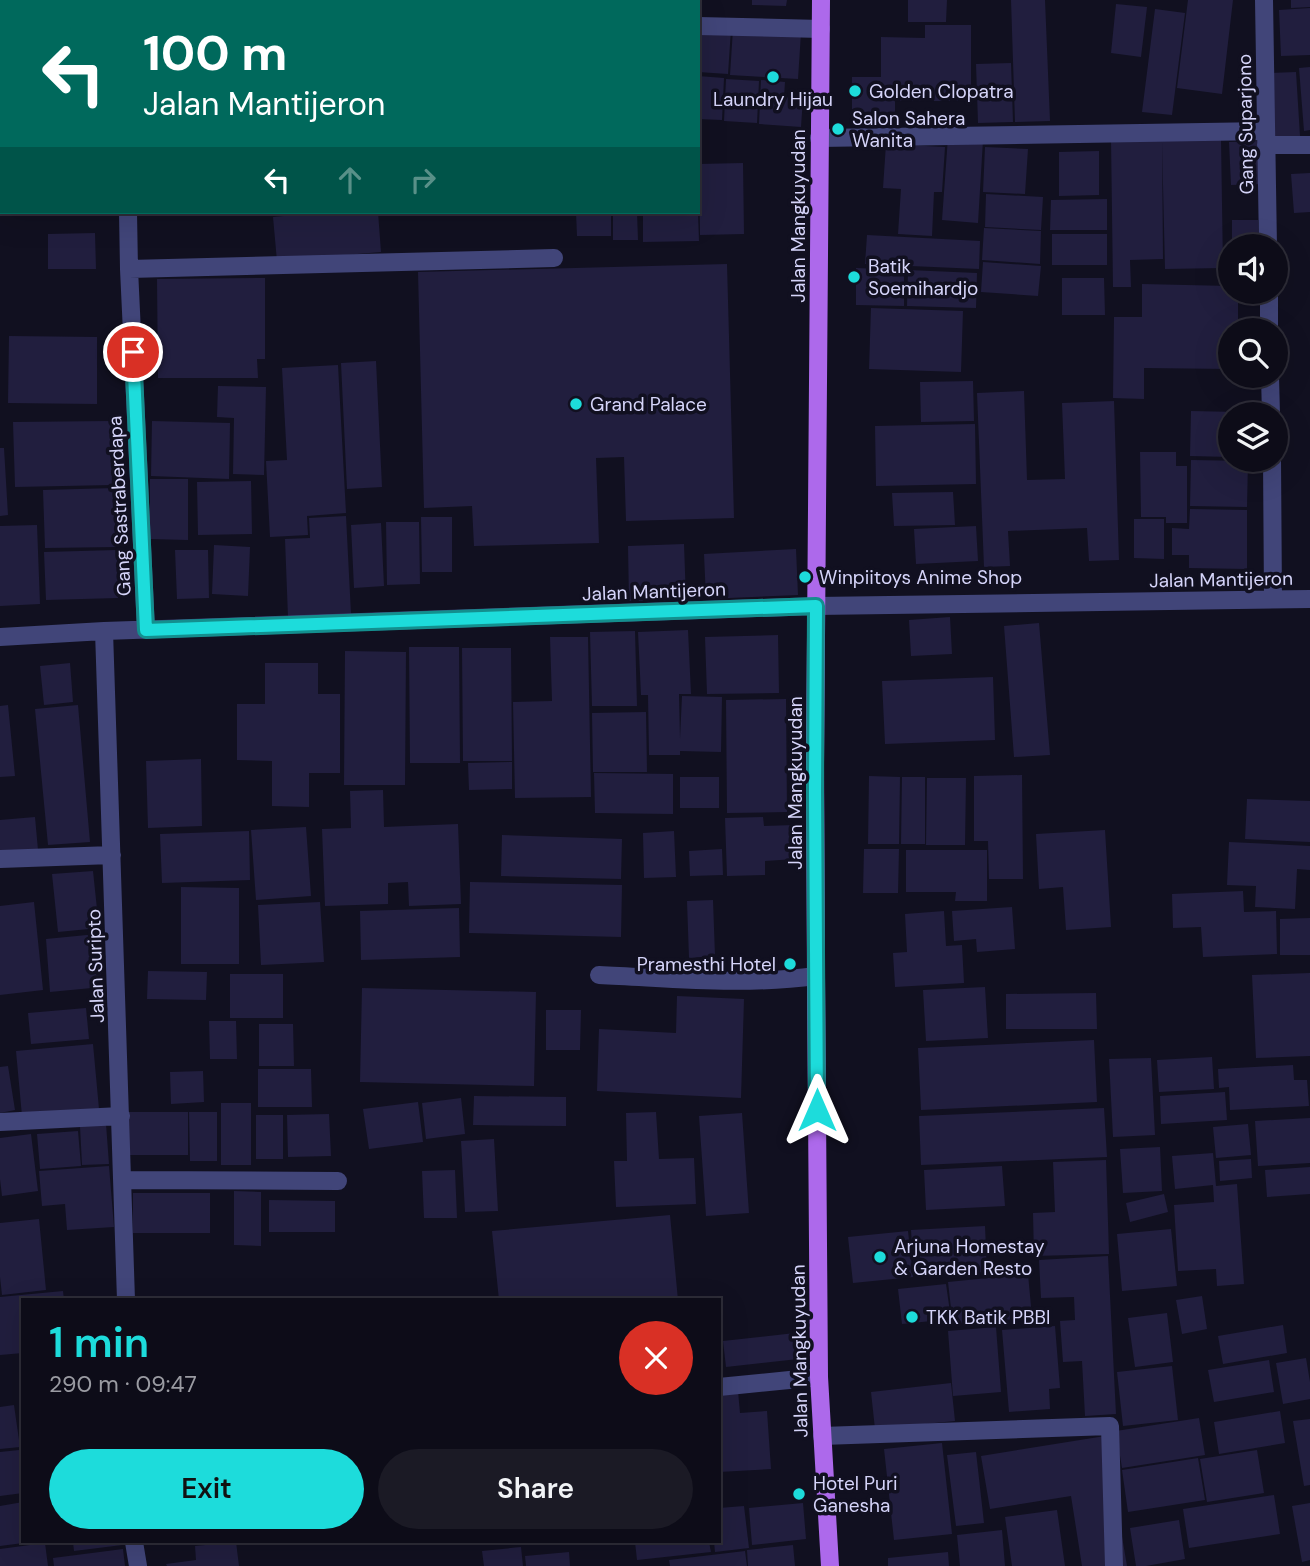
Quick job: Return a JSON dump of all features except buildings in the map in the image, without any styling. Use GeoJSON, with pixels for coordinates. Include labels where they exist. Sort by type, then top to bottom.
{"type":"FeatureCollection","features":[{"type":"Feature","properties":{"kind":"main road","name":"Jalan Mangkuyudan"},"geometry":{"type":"LineString","coordinates":[[821,0],[816,976],[819,1377],[830,1566]]}},
{"type":"Feature","properties":{"kind":"street","name":"Gang Suparjono"},"geometry":{"type":"LineString","coordinates":[[1265,0],[1268,234]]}},
{"type":"Feature","properties":{"kind":"street"},"geometry":{"type":"LineString","coordinates":[[700,26],[821,29]]}},
{"type":"Feature","properties":{"kind":"street"},"geometry":{"type":"LineString","coordinates":[[819,138],[1266,138],[1310,145]]}},
{"type":"Feature","properties":{"kind":"street","name":"Gang Sastraberdapa"},"geometry":{"type":"LineString","coordinates":[[128,214],[146,630]]}},
{"type":"Feature","properties":{"kind":"street"},"geometry":{"type":"LineString","coordinates":[[129,269],[554,258]]}},
{"type":"Feature","properties":{"kind":"street"},"geometry":{"type":"LineString","coordinates":[[1272,472],[1273,599]]}},
{"type":"Feature","properties":{"kind":"street","name":"Jalan Mantijeron"},"geometry":{"type":"LineString","coordinates":[[0,637],[816,606],[1310,599]]}},
{"type":"Feature","properties":{"kind":"street","name":"Jalan Suripto"},"geometry":{"type":"LineString","coordinates":[[104,631],[126,1298]]}},
{"type":"Feature","properties":{"kind":"street"},"geometry":{"type":"LineString","coordinates":[[0,859],[112,855]]}},
{"type":"Feature","properties":{"kind":"street"},"geometry":{"type":"LineString","coordinates":[[598,975],[717,982],[816,976]]}},
{"type":"Feature","properties":{"kind":"street"},"geometry":{"type":"LineString","coordinates":[[0,1122],[121,1116]]}},
{"type":"Feature","properties":{"kind":"street"},"geometry":{"type":"LineString","coordinates":[[122,1180],[338,1181]]}},
{"type":"Feature","properties":{"kind":"street"},"geometry":{"type":"LineString","coordinates":[[721,1387],[819,1377]]}},
{"type":"Feature","properties":{"kind":"street"},"geometry":{"type":"LineString","coordinates":[[822,1436],[1110,1426],[1114,1566]]}},
{"type":"Feature","properties":{"kind":"street"},"geometry":{"type":"LineString","coordinates":[[134,1543],[138,1566]]}},
{"type":"Feature","properties":{"kind":"place","name":"Laundry Hijau"},"geometry":{"type":"Point","coordinates":[773,77]}},
{"type":"Feature","properties":{"kind":"place","name":"Golden Clopatra"},"geometry":{"type":"Point","coordinates":[855,91]}},
{"type":"Feature","properties":{"kind":"place","name":"Salon Sahera Wanita"},"geometry":{"type":"Point","coordinates":[838,129]}},
{"type":"Feature","properties":{"kind":"place","name":"Batik Soemihardjo"},"geometry":{"type":"Point","coordinates":[854,277]}},
{"type":"Feature","properties":{"kind":"place","name":"Grand Palace"},"geometry":{"type":"Point","coordinates":[576,404]}},
{"type":"Feature","properties":{"kind":"place","name":"Winpiitoys Anime Shop"},"geometry":{"type":"Point","coordinates":[805,577]}},
{"type":"Feature","properties":{"kind":"place","name":"Pramesthi Hotel"},"geometry":{"type":"Point","coordinates":[790,964]}},
{"type":"Feature","properties":{"kind":"place","name":"Arjuna Homestay & Garden Resto"},"geometry":{"type":"Point","coordinates":[880,1257]}},
{"type":"Feature","properties":{"kind":"place","name":"TKK Batik PBBI"},"geometry":{"type":"Point","coordinates":[912,1317]}},
{"type":"Feature","properties":{"kind":"place","name":"Hotel Puri Ganesha"},"geometry":{"type":"Point","coordinates":[799,1494]}},
{"type":"Feature","properties":{"kind":"route"},"geometry":{"type":"LineString","coordinates":[[133,352],[146,630],[816,606],[817,1110]]}}]}
